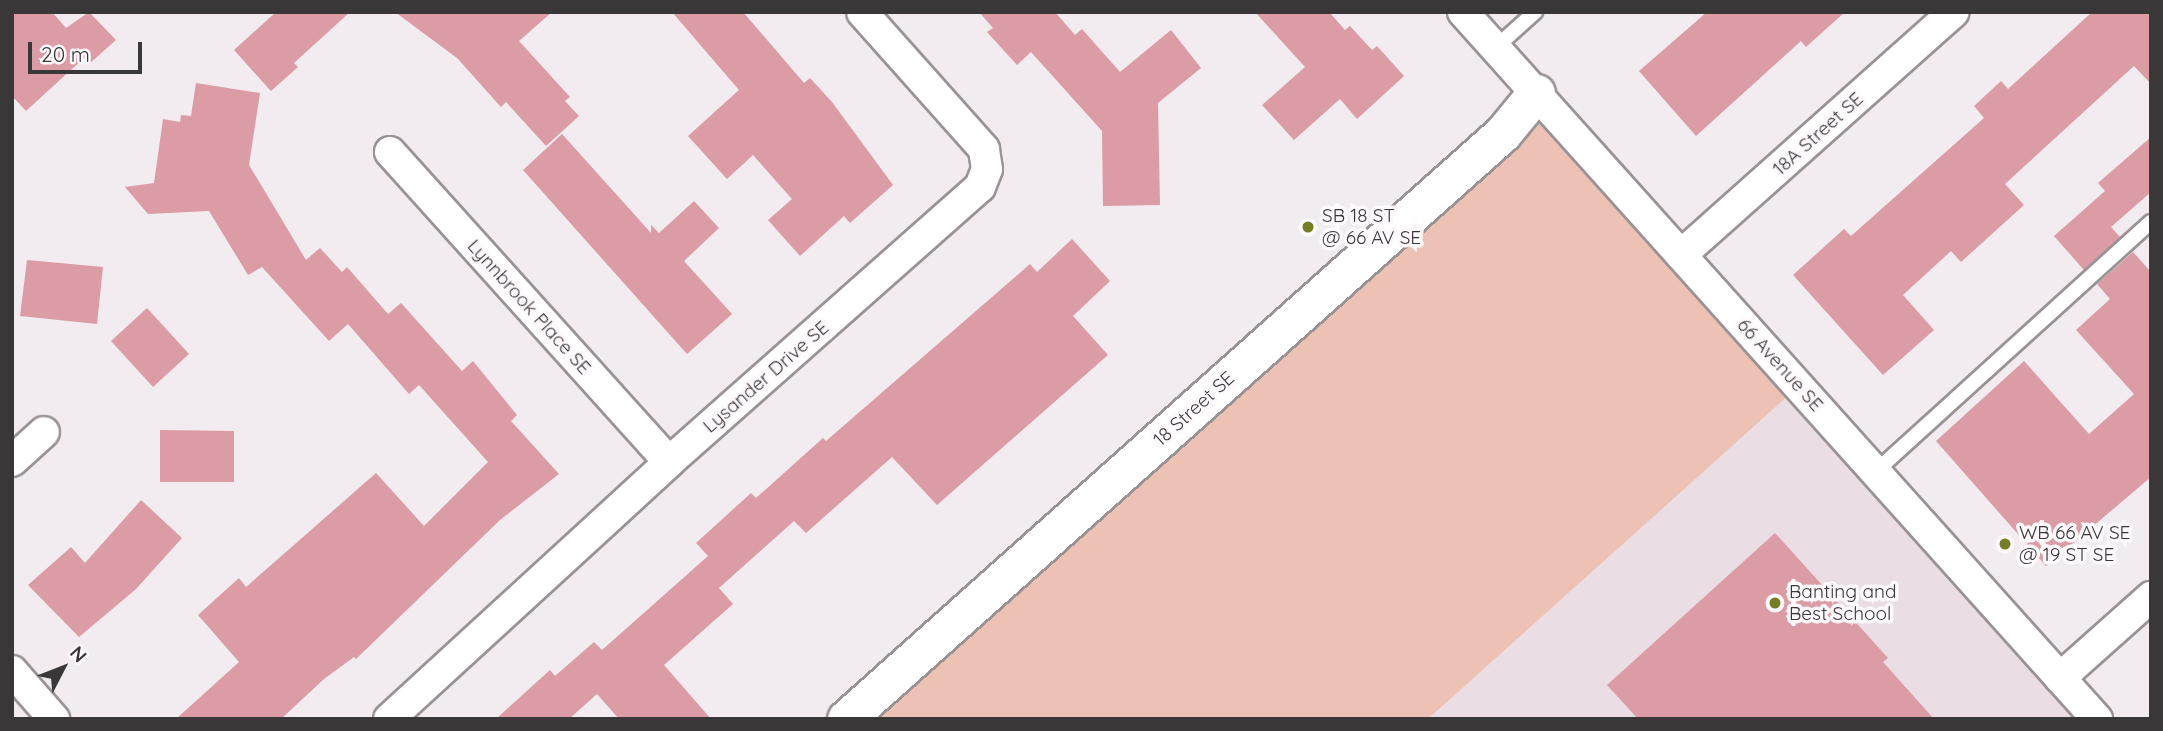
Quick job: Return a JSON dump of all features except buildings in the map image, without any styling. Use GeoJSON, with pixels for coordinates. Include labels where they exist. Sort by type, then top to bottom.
{"type":"FeatureCollection","features":[{"type":"Feature","properties":{"kind":"street","name":"Lysander Drive SE"},"geometry":{"type":"LineString","coordinates":[[389,719],[668,462],[980,187],[987,169],[984,149],[862,12]]}},
{"type":"Feature","properties":{"kind":"street","name":"66 Avenue SE"},"geometry":{"type":"LineString","coordinates":[[1463,12],[2097,719]]}},
{"type":"Feature","properties":{"kind":"street","name":"18A Street SE"},"geometry":{"type":"LineString","coordinates":[[1681,255],[1954,12]]}},
{"type":"Feature","properties":{"kind":"street","name":"18 Street SE"},"geometry":{"type":"LineString","coordinates":[[846,719],[1503,133],[1536,93]]}},
{"type":"Feature","properties":{"kind":"street","name":"Lynnbrook Place SE"},"geometry":{"type":"LineString","coordinates":[[390,152],[668,462]]}},
{"type":"Feature","properties":{"kind":"street"},"geometry":{"type":"LineString","coordinates":[[12,461],[44,432]]}},
{"type":"Feature","properties":{"kind":"street"},"geometry":{"type":"LineString","coordinates":[[2060,678],[2151,597]]}},
{"type":"Feature","properties":{"kind":"street"},"geometry":{"type":"LineString","coordinates":[[12,671],[54,719]]}},
{"type":"Feature","properties":{"kind":"lane"},"geometry":{"type":"LineString","coordinates":[[1495,48],[1535,12]]}},
{"type":"Feature","properties":{"kind":"lane"},"geometry":{"type":"LineString","coordinates":[[1875,472],[2151,222]]}},
{"type":"Feature","properties":{"kind":"shaded area"},"geometry":{"type":"Polygon","coordinates":[[[1536,93],[1799,386],[1428,719],[846,719],[1536,93]]]}},
{"type":"Feature","properties":{"kind":"shaded area","name":"Banting and Best School"},"geometry":{"type":"Polygon","coordinates":[[[1799,386],[2097,719],[1428,719],[1686,487],[1799,386]]]}},
{"type":"Feature","properties":{"kind":"place","name":"SB 18 ST @ 66 AV SE"},"geometry":{"type":"Point","coordinates":[1308,227]}},
{"type":"Feature","properties":{"kind":"place","name":"WB 66 AV SE @ 19 ST SE"},"geometry":{"type":"Point","coordinates":[2005,544]}},
{"type":"Feature","properties":{"kind":"place","name":"Banting and Best School"},"geometry":{"type":"Point","coordinates":[1775,603]}}]}
